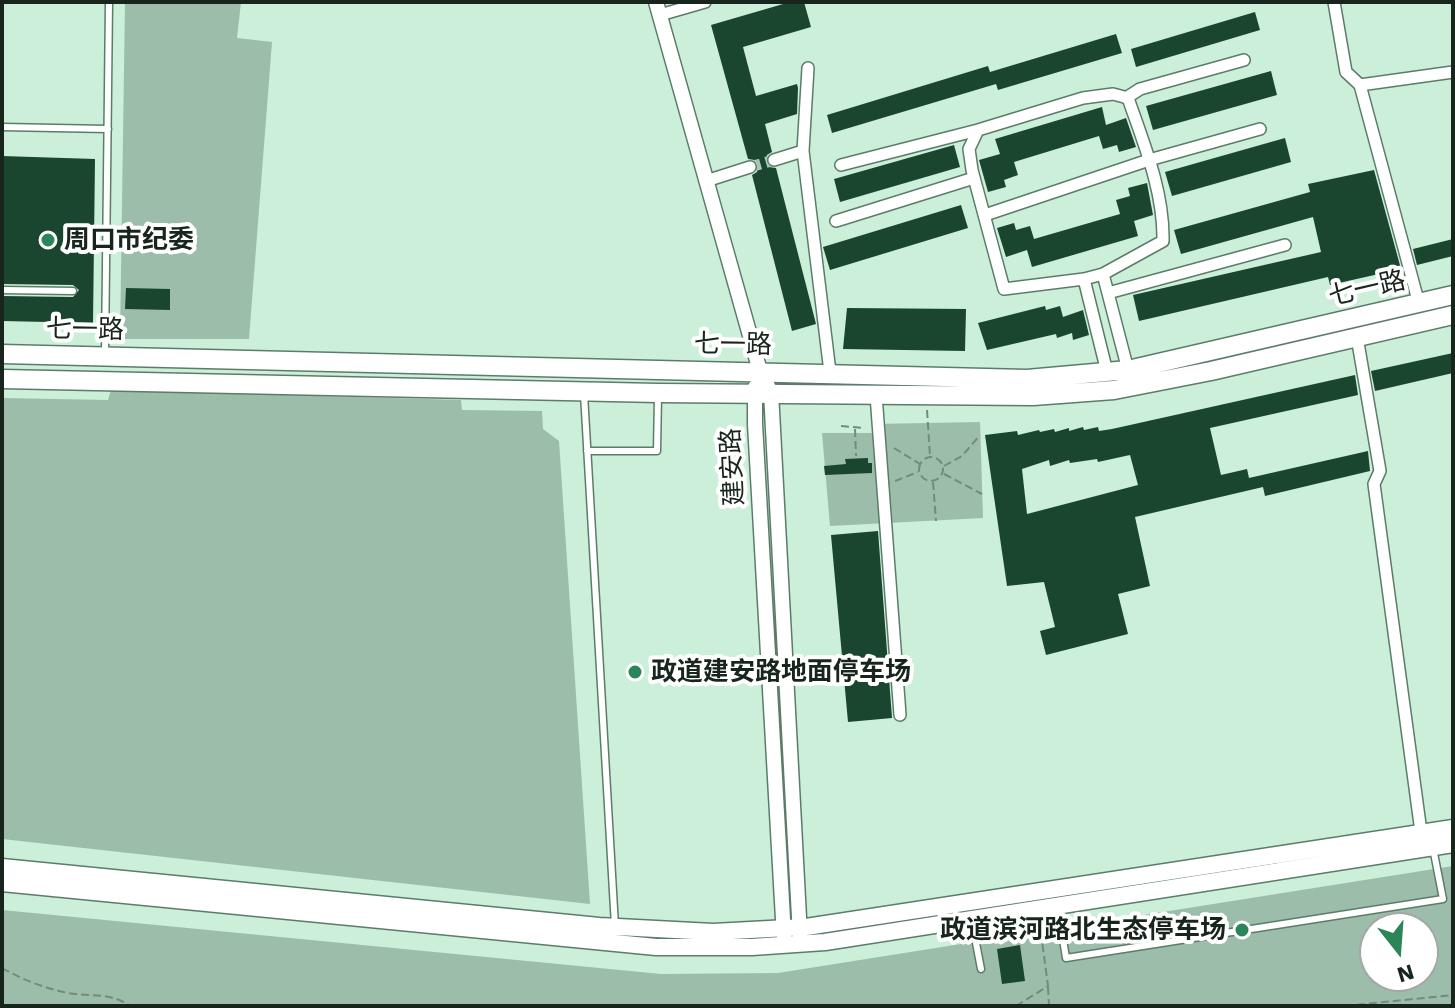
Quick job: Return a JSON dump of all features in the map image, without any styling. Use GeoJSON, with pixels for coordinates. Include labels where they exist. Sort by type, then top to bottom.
{"type":"FeatureCollection","features":[{"type":"Feature","properties":{"kind":"main road","name":"七一路"},"geometry":{"type":"LineString","coordinates":[[2,354],[1027,379],[1128,370],[1453,295]]}},
{"type":"Feature","properties":{"kind":"main road","name":"七一路"},"geometry":{"type":"LineString","coordinates":[[2,379],[658,393],[1033,396],[1114,390],[1211,371],[1453,315]]}},
{"type":"Feature","properties":{"kind":"main road"},"geometry":{"type":"LineString","coordinates":[[2,867],[615,927],[792,936],[1453,828]]}},
{"type":"Feature","properties":{"kind":"main road"},"geometry":{"type":"LineString","coordinates":[[2,883],[656,947],[971,918],[1453,844]]}},
{"type":"Feature","properties":{"kind":"street"},"geometry":{"type":"LineString","coordinates":[[705,2],[658,9],[760,371]]}},
{"type":"Feature","properties":{"kind":"street"},"geometry":{"type":"LineString","coordinates":[[1334,2],[1346,72],[1360,85],[1419,304]]}},
{"type":"Feature","properties":{"kind":"street"},"geometry":{"type":"LineString","coordinates":[[841,165],[978,130],[1083,98],[1113,94],[1126,98],[1140,89],[1244,60]]}},
{"type":"Feature","properties":{"kind":"street"},"geometry":{"type":"LineString","coordinates":[[808,68],[803,151],[830,372]]}},
{"type":"Feature","properties":{"kind":"street"},"geometry":{"type":"LineString","coordinates":[[1360,85],[1453,72]]}},
{"type":"Feature","properties":{"kind":"street"},"geometry":{"type":"LineString","coordinates":[[978,130],[969,149],[1004,289],[1084,279],[1103,274],[1163,241],[1163,222],[1149,160],[1126,98]]}},
{"type":"Feature","properties":{"kind":"street"},"geometry":{"type":"LineString","coordinates":[[985,215],[1149,160],[1260,129]]}},
{"type":"Feature","properties":{"kind":"street"},"geometry":{"type":"LineString","coordinates":[[774,160],[803,151]]}},
{"type":"Feature","properties":{"kind":"street"},"geometry":{"type":"LineString","coordinates":[[706,181],[750,167]]}},
{"type":"Feature","properties":{"kind":"street"},"geometry":{"type":"LineString","coordinates":[[836,221],[974,178]]}},
{"type":"Feature","properties":{"kind":"street"},"geometry":{"type":"LineString","coordinates":[[1108,293],[1285,245]]}},
{"type":"Feature","properties":{"kind":"street"},"geometry":{"type":"LineString","coordinates":[[1103,274],[1128,370]]}},
{"type":"Feature","properties":{"kind":"street"},"geometry":{"type":"LineString","coordinates":[[1084,279],[1107,372]]}},
{"type":"Feature","properties":{"kind":"street"},"geometry":{"type":"LineString","coordinates":[[1357,337],[1380,471],[1374,484],[1421,832]]}},
{"type":"Feature","properties":{"kind":"street","name":"建安路"},"geometry":{"type":"LineString","coordinates":[[760,371],[792,936]]}},
{"type":"Feature","properties":{"kind":"street"},"geometry":{"type":"LineString","coordinates":[[876,395],[900,715]]}},
{"type":"Feature","properties":{"kind":"lane"},"geometry":{"type":"LineString","coordinates":[[105,356],[109,2]]}},
{"type":"Feature","properties":{"kind":"lane"},"geometry":{"type":"LineString","coordinates":[[2,127],[108,129]]}},
{"type":"Feature","properties":{"kind":"lane"},"geometry":{"type":"LineString","coordinates":[[2,290],[73,291]]}},
{"type":"Feature","properties":{"kind":"lane"},"geometry":{"type":"LineString","coordinates":[[584,390],[615,927]]}},
{"type":"Feature","properties":{"kind":"lane"},"geometry":{"type":"LineString","coordinates":[[587,451],[657,451],[658,393]]}},
{"type":"Feature","properties":{"kind":"lane"},"geometry":{"type":"LineString","coordinates":[[1433,846],[1443,899]]}},
{"type":"Feature","properties":{"kind":"lane"},"geometry":{"type":"LineString","coordinates":[[1058,904],[1066,958],[1453,898]]}},
{"type":"Feature","properties":{"kind":"lane"},"geometry":{"type":"LineString","coordinates":[[971,918],[981,969]]}},
{"type":"Feature","properties":{"kind":"path"},"geometry":{"type":"LineString","coordinates":[[926,397],[930,457]]}},
{"type":"Feature","properties":{"kind":"path"},"geometry":{"type":"LineString","coordinates":[[841,426],[878,429],[895,450],[920,464]]}},
{"type":"Feature","properties":{"kind":"path"},"geometry":{"type":"LineString","coordinates":[[855,427],[856,456]]}},
{"type":"Feature","properties":{"kind":"path"},"geometry":{"type":"LineString","coordinates":[[943,467],[962,456],[980,435]]}},
{"type":"Feature","properties":{"kind":"path"},"geometry":{"type":"LineString","coordinates":[[930,457],[937,458],[943,467],[943,474],[939,479],[927,481],[920,472],[920,464],[930,457]]}},
{"type":"Feature","properties":{"kind":"path"},"geometry":{"type":"LineString","coordinates":[[883,490],[899,478],[920,472]]}},
{"type":"Feature","properties":{"kind":"path"},"geometry":{"type":"LineString","coordinates":[[943,474],[982,494]]}},
{"type":"Feature","properties":{"kind":"path"},"geometry":{"type":"LineString","coordinates":[[932,481],[936,521]]}},
{"type":"Feature","properties":{"kind":"path"},"geometry":{"type":"LineString","coordinates":[[1037,907],[1049,1006]]}},
{"type":"Feature","properties":{"kind":"path"},"geometry":{"type":"LineString","coordinates":[[2,968],[23,981],[69,993],[118,997],[130,1006]]}},
{"type":"Feature","properties":{"kind":"path"},"geometry":{"type":"LineString","coordinates":[[1016,1006],[1048,986]]}},
{"type":"Feature","properties":{"kind":"path"},"geometry":{"type":"LineString","coordinates":[[1345,1006],[1453,995]]}},
{"type":"Feature","properties":{"kind":"green space"},"geometry":{"type":"Polygon","coordinates":[[[125,2],[241,2],[237,38],[272,42],[249,339],[120,339],[125,2]]]}},
{"type":"Feature","properties":{"kind":"green space"},"geometry":{"type":"Polygon","coordinates":[[[111,390],[461,400],[462,410],[542,411],[543,429],[559,441],[590,904],[2,839],[2,398],[108,400],[111,390]]]}},
{"type":"Feature","properties":{"kind":"green space"},"geometry":{"type":"Polygon","coordinates":[[[980,422],[983,518],[830,526],[822,433],[875,433],[874,424],[980,422]]]}},
{"type":"Feature","properties":{"kind":"green space"},"geometry":{"type":"Polygon","coordinates":[[[1453,866],[1453,1006],[2,1006],[2,910],[661,974],[778,973],[1453,866]]]}},
{"type":"Feature","properties":{"kind":"building"},"geometry":{"type":"Polygon","coordinates":[[[790,2],[804,2],[811,27],[743,47],[756,96],[797,84],[798,88],[797,114],[765,124],[772,152],[767,155],[766,162],[769,167],[776,168],[816,324],[792,331],[752,175],[757,172],[758,165],[755,160],[748,159],[711,25],[790,2]]]}},
{"type":"Feature","properties":{"kind":"building"},"geometry":{"type":"Polygon","coordinates":[[[1255,12],[1260,30],[1136,67],[1131,49],[1255,12]]]}},
{"type":"Feature","properties":{"kind":"building"},"geometry":{"type":"Polygon","coordinates":[[[1116,34],[1122,53],[998,90],[996,84],[832,133],[827,115],[988,66],[990,72],[1116,34]]]}},
{"type":"Feature","properties":{"kind":"building"},"geometry":{"type":"Polygon","coordinates":[[[1271,71],[1277,95],[1153,130],[1146,106],[1271,71]]]}},
{"type":"Feature","properties":{"kind":"building"},"geometry":{"type":"Polygon","coordinates":[[[1102,107],[1106,125],[1126,118],[1136,147],[1119,152],[1117,145],[1103,149],[1099,136],[1014,162],[1018,175],[1004,180],[1006,187],[988,192],[979,160],[1000,154],[995,139],[1102,107]]]}},
{"type":"Feature","properties":{"kind":"building"},"geometry":{"type":"Polygon","coordinates":[[[1285,138],[1291,162],[1172,196],[1165,172],[1285,138]]]}},
{"type":"Feature","properties":{"kind":"building"},"geometry":{"type":"Polygon","coordinates":[[[954,145],[960,167],[840,202],[834,179],[954,145]]]}},
{"type":"Feature","properties":{"kind":"building","name":"周口市纪委"},"geometry":{"type":"Polygon","coordinates":[[[2,156],[95,159],[93,323],[2,321],[2,296],[73,297],[79,290],[73,285],[2,284],[2,156]]]}},
{"type":"Feature","properties":{"kind":"building"},"geometry":{"type":"Polygon","coordinates":[[[1374,170],[1401,269],[1330,285],[1328,277],[1139,321],[1133,295],[1321,252],[1313,217],[1181,254],[1174,230],[1310,192],[1308,184],[1374,170]]]}},
{"type":"Feature","properties":{"kind":"building"},"geometry":{"type":"Polygon","coordinates":[[[1147,183],[1153,215],[1134,221],[1138,236],[1032,267],[1027,250],[1006,257],[997,228],[1014,223],[1016,230],[1030,226],[1034,239],[1120,214],[1116,200],[1130,196],[1128,188],[1147,183]]]}},
{"type":"Feature","properties":{"kind":"building"},"geometry":{"type":"Polygon","coordinates":[[[961,205],[968,228],[830,270],[823,247],[961,205]]]}},
{"type":"Feature","properties":{"kind":"building"},"geometry":{"type":"Polygon","coordinates":[[[1453,239],[1453,256],[1417,265],[1413,249],[1453,239]]]}},
{"type":"Feature","properties":{"kind":"building"},"geometry":{"type":"Polygon","coordinates":[[[126,288],[170,289],[170,310],[125,309],[126,288]]]}},
{"type":"Feature","properties":{"kind":"building"},"geometry":{"type":"Polygon","coordinates":[[[1045,306],[1046,310],[1060,306],[1063,317],[1083,310],[1089,335],[1073,340],[1072,333],[1057,338],[1056,334],[987,350],[978,323],[1045,306]]]}},
{"type":"Feature","properties":{"kind":"building"},"geometry":{"type":"Polygon","coordinates":[[[847,308],[966,309],[965,351],[843,349],[847,308]]]}},
{"type":"Feature","properties":{"kind":"building"},"geometry":{"type":"Polygon","coordinates":[[[1453,353],[1453,373],[1375,391],[1371,371],[1453,353]]]}},
{"type":"Feature","properties":{"kind":"building"},"geometry":{"type":"Polygon","coordinates":[[[1355,375],[1358,395],[1210,428],[1221,475],[1247,469],[1249,478],[1368,451],[1370,471],[1265,496],[1263,487],[1135,517],[1150,586],[1118,594],[1128,634],[1046,655],[1040,631],[1055,627],[1044,582],[1007,586],[985,435],[1017,431],[1018,435],[1054,429],[1055,432],[1069,428],[1069,431],[1083,427],[1084,430],[1098,427],[1099,431],[1355,375]],[[1130,455],[1098,462],[1097,459],[1070,463],[1069,460],[1050,466],[1049,460],[1022,469],[1027,514],[1138,485],[1130,455]]]}},
{"type":"Feature","properties":{"kind":"building"},"geometry":{"type":"Polygon","coordinates":[[[868,458],[868,463],[872,463],[872,473],[825,475],[824,466],[846,464],[845,459],[868,458]]]}},
{"type":"Feature","properties":{"kind":"building"},"geometry":{"type":"Polygon","coordinates":[[[878,531],[892,718],[848,722],[831,535],[878,531]]]}},
{"type":"Feature","properties":{"kind":"building"},"geometry":{"type":"Polygon","coordinates":[[[1020,945],[1025,981],[1002,984],[997,949],[1020,945]]]}},
{"type":"Feature","properties":{"kind":"tunnel"},"geometry":{"type":"LineString","coordinates":[[750,167],[774,160]]}},
{"type":"Feature","properties":{"kind":"place","name":"周口市纪委"},"geometry":{"type":"Point","coordinates":[48,240]}},
{"type":"Feature","properties":{"kind":"place","name":"政道建安路地面停车场"},"geometry":{"type":"Point","coordinates":[635,672]}},
{"type":"Feature","properties":{"kind":"place","name":"政道滨河路北生态停车场"},"geometry":{"type":"Point","coordinates":[1242,930]}}]}
